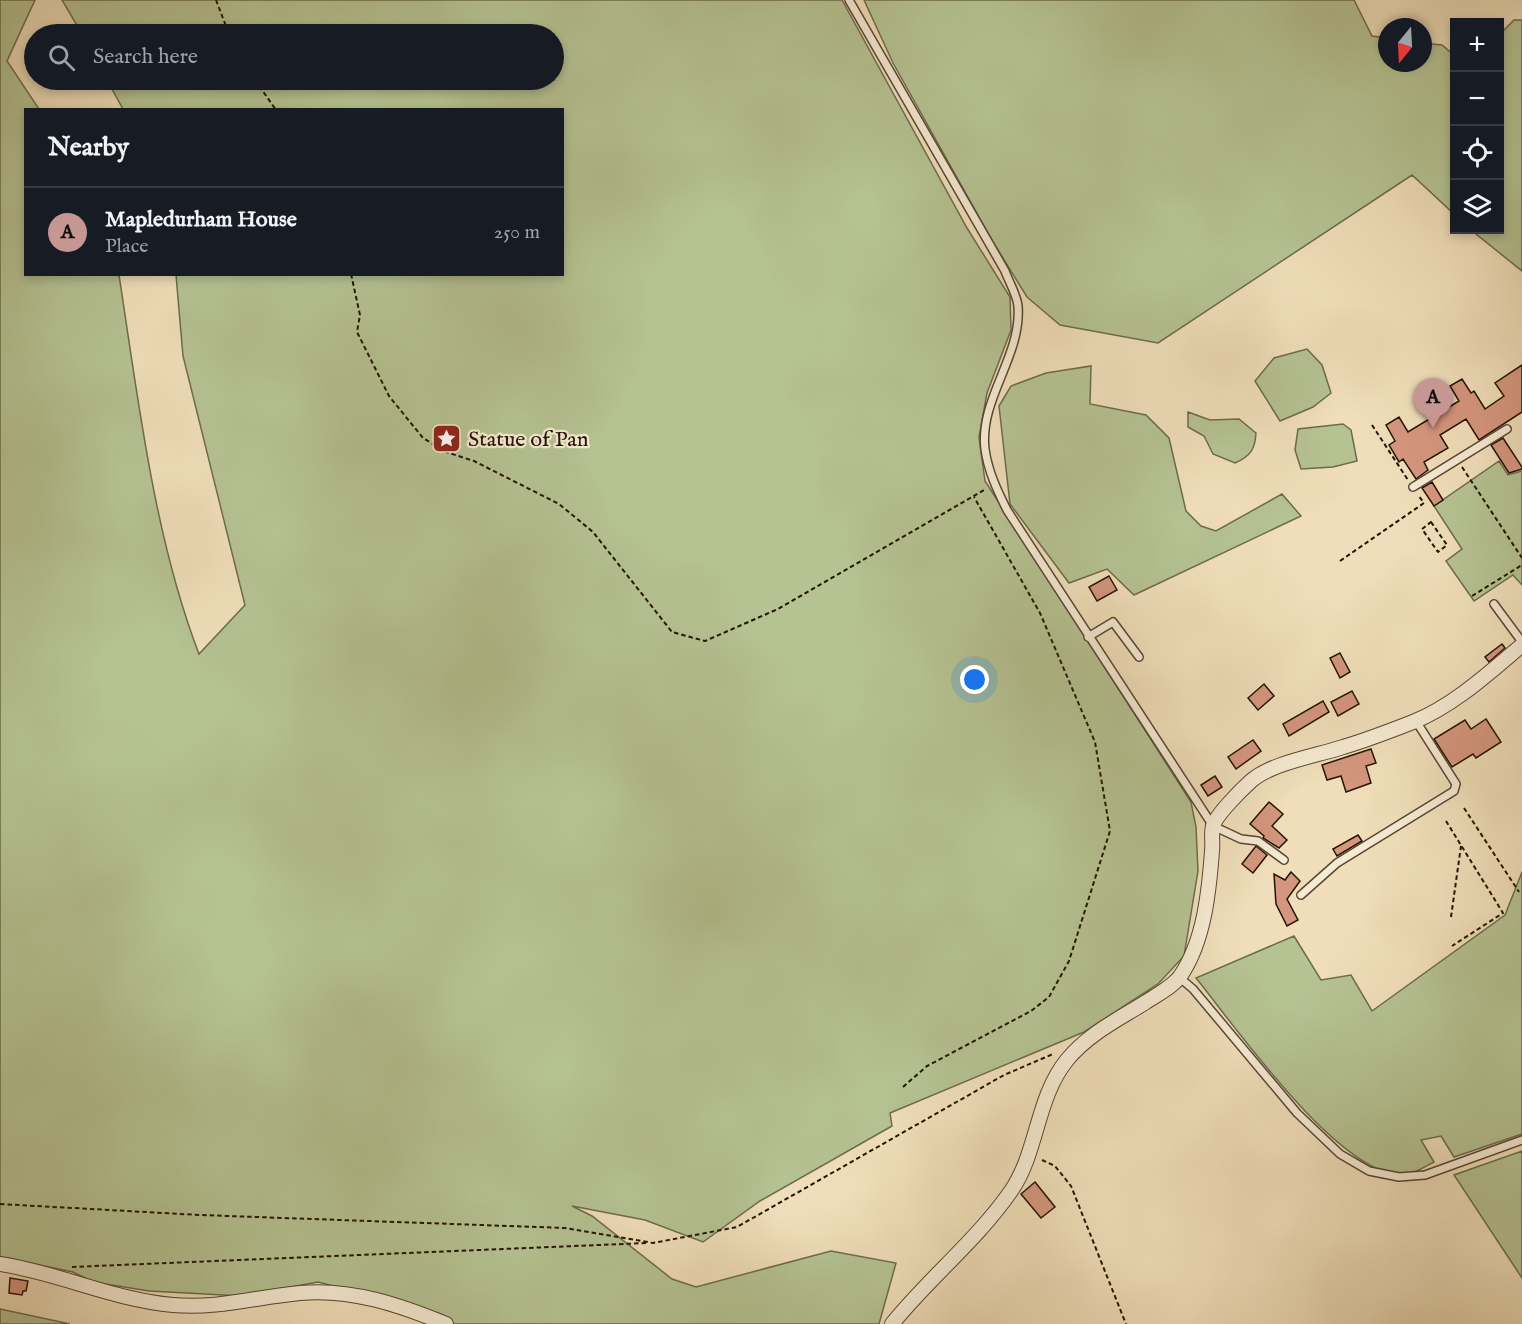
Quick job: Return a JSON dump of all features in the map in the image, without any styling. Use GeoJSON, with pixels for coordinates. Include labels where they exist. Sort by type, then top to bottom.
{"type":"FeatureCollection","features":[{"type":"Feature","properties":{"kind":"street"},"geometry":{"type":"LineString","coordinates":[[892,1324],[911,1300],[979,1231],[1012,1190],[1030,1155],[1041,1114],[1066,1061],[1087,1039],[1179,978],[1194,955],[1199,939],[1212,851],[1213,826],[1259,775],[1416,721],[1448,702],[1522,644]]}},
{"type":"Feature","properties":{"kind":"street"},"geometry":{"type":"LineString","coordinates":[[0,1264],[30,1268],[132,1299],[173,1305],[212,1306],[301,1293],[335,1294],[365,1297],[389,1303],[446,1324]]}},
{"type":"Feature","properties":{"kind":"lane"},"geometry":{"type":"LineString","coordinates":[[849,0],[1005,271],[1018,304],[1016,333],[989,411],[985,447],[993,483],[1007,510],[1088,637],[1213,826],[1241,839],[1258,841],[1284,860]]}},
{"type":"Feature","properties":{"kind":"lane"},"geometry":{"type":"LineString","coordinates":[[1413,487],[1507,429]]}},
{"type":"Feature","properties":{"kind":"lane"},"geometry":{"type":"LineString","coordinates":[[1494,604],[1522,644]]}},
{"type":"Feature","properties":{"kind":"lane"},"geometry":{"type":"LineString","coordinates":[[1088,637],[1113,622],[1139,657]]}},
{"type":"Feature","properties":{"kind":"lane"},"geometry":{"type":"LineString","coordinates":[[1301,895],[1337,863],[1454,791],[1456,784],[1416,721]]}},
{"type":"Feature","properties":{"kind":"lane"},"geometry":{"type":"LineString","coordinates":[[1179,978],[1193,989],[1297,1113],[1340,1154],[1369,1171],[1399,1177],[1425,1175],[1522,1140]]}},
{"type":"Feature","properties":{"kind":"path"},"geometry":{"type":"LineString","coordinates":[[216,0],[224,24]]}},
{"type":"Feature","properties":{"kind":"path"},"geometry":{"type":"LineString","coordinates":[[262,90],[275,108]]}},
{"type":"Feature","properties":{"kind":"path"},"geometry":{"type":"LineString","coordinates":[[351,276],[360,315],[357,332],[389,396],[423,438],[446,452],[474,461],[559,504],[593,532],[672,632],[705,640],[778,609],[974,497],[993,483]]}},
{"type":"Feature","properties":{"kind":"path"},"geometry":{"type":"LineString","coordinates":[[1341,561],[1424,503],[1372,425]]}},
{"type":"Feature","properties":{"kind":"path"},"geometry":{"type":"LineString","coordinates":[[1457,460],[1522,558]]}},
{"type":"Feature","properties":{"kind":"path"},"geometry":{"type":"LineString","coordinates":[[903,1087],[927,1066],[1032,1011],[1049,997],[1069,961],[1110,831],[1095,742],[1041,613],[974,497]]}},
{"type":"Feature","properties":{"kind":"path"},"geometry":{"type":"LineString","coordinates":[[1431,522],[1447,545],[1438,552],[1422,529],[1431,522]]}},
{"type":"Feature","properties":{"kind":"path"},"geometry":{"type":"LineString","coordinates":[[1472,597],[1522,565]]}},
{"type":"Feature","properties":{"kind":"path"},"geometry":{"type":"LineString","coordinates":[[1464,808],[1519,892]]}},
{"type":"Feature","properties":{"kind":"path"},"geometry":{"type":"LineString","coordinates":[[1446,821],[1503,914],[1452,946]]}},
{"type":"Feature","properties":{"kind":"path"},"geometry":{"type":"LineString","coordinates":[[1451,917],[1461,846]]}},
{"type":"Feature","properties":{"kind":"path"},"geometry":{"type":"LineString","coordinates":[[67,1267],[653,1243],[737,1227],[1004,1075],[1053,1054]]}},
{"type":"Feature","properties":{"kind":"path"},"geometry":{"type":"LineString","coordinates":[[1030,1155],[1055,1166],[1071,1186],[1126,1324]]}},
{"type":"Feature","properties":{"kind":"path"},"geometry":{"type":"LineString","coordinates":[[0,1204],[200,1215],[565,1228],[653,1243]]}},
{"type":"Feature","properties":{"kind":"green space"},"geometry":{"type":"Polygon","coordinates":[[[0,0],[35,0],[7,61],[24,90],[26,90],[38,108],[24,108],[24,276],[119,276],[149,467],[159,515],[183,609],[199,654],[245,605],[183,356],[176,276],[564,276],[564,108],[122,108],[113,90],[564,90],[564,24],[76,24],[62,0],[842,0],[967,228],[1010,297],[1011,330],[987,393],[979,437],[985,481],[1191,802],[1196,827],[1198,871],[1184,956],[1158,984],[1084,1032],[890,1113],[892,1126],[760,1201],[703,1242],[645,1220],[572,1206],[592,1216],[672,1279],[696,1287],[831,1251],[896,1263],[879,1324],[454,1324],[441,1314],[318,1282],[242,1296],[149,1291],[93,1282],[73,1272],[0,1257],[0,0]]]}},
{"type":"Feature","properties":{"kind":"green space"},"geometry":{"type":"Polygon","coordinates":[[[864,0],[1354,0],[1372,36],[1378,37],[1378,72],[1432,72],[1432,44],[1442,45],[1450,52],[1450,210],[1412,175],[1158,343],[1060,325],[1027,297],[993,242],[893,63],[864,0]]]}},
{"type":"Feature","properties":{"kind":"green space"},"geometry":{"type":"Polygon","coordinates":[[[1514,20],[1522,20],[1522,271],[1476,234],[1504,234],[1504,30],[1514,20]]]}},
{"type":"Feature","properties":{"kind":"green space"},"geometry":{"type":"Polygon","coordinates":[[[1307,349],[1322,365],[1331,393],[1313,407],[1280,421],[1255,381],[1274,358],[1307,349]]]}},
{"type":"Feature","properties":{"kind":"green space"},"geometry":{"type":"Polygon","coordinates":[[[1091,366],[1090,404],[1146,415],[1169,438],[1186,511],[1201,526],[1216,531],[1282,494],[1301,516],[1134,595],[1107,569],[1069,583],[1010,504],[999,406],[1011,386],[1046,373],[1091,366]]]}},
{"type":"Feature","properties":{"kind":"green space"},"geometry":{"type":"Polygon","coordinates":[[[1188,412],[1210,420],[1239,419],[1256,433],[1251,451],[1245,458],[1235,463],[1213,454],[1204,436],[1188,427],[1188,412]]]}},
{"type":"Feature","properties":{"kind":"green space"},"geometry":{"type":"Polygon","coordinates":[[[1343,424],[1351,430],[1357,461],[1333,467],[1301,469],[1295,450],[1298,429],[1343,424]]]}},
{"type":"Feature","properties":{"kind":"green space"},"geometry":{"type":"Polygon","coordinates":[[[1499,461],[1508,475],[1522,471],[1522,585],[1513,575],[1474,601],[1446,561],[1462,549],[1434,506],[1499,461]]]}},
{"type":"Feature","properties":{"kind":"green space"},"geometry":{"type":"Polygon","coordinates":[[[1522,872],[1522,1134],[1454,1157],[1441,1136],[1421,1140],[1434,1162],[1416,1172],[1405,1175],[1379,1169],[1350,1152],[1321,1127],[1262,1062],[1196,978],[1294,936],[1321,980],[1351,975],[1372,1011],[1505,915],[1522,872]]]}},
{"type":"Feature","properties":{"kind":"green space"},"geometry":{"type":"Polygon","coordinates":[[[1522,1151],[1522,1278],[1454,1175],[1522,1151]]]}},
{"type":"Feature","properties":{"kind":"green space"},"geometry":{"type":"Polygon","coordinates":[[[0,1309],[70,1324],[0,1324],[0,1309]]]}},
{"type":"Feature","properties":{"kind":"building"},"geometry":{"type":"Polygon","coordinates":[[[1522,365],[1522,412],[1479,440],[1466,419],[1440,435],[1448,448],[1424,462],[1428,470],[1416,479],[1403,459],[1399,462],[1389,445],[1395,441],[1386,425],[1399,417],[1408,432],[1459,401],[1450,386],[1462,379],[1471,393],[1474,391],[1485,409],[1504,396],[1495,383],[1522,365]]]}},
{"type":"Feature","properties":{"kind":"building"},"geometry":{"type":"Polygon","coordinates":[[[1503,438],[1522,469],[1509,473],[1491,445],[1503,438]]]}},
{"type":"Feature","properties":{"kind":"building"},"geometry":{"type":"Polygon","coordinates":[[[1432,482],[1443,500],[1434,506],[1422,488],[1432,482]]]}},
{"type":"Feature","properties":{"kind":"building"},"geometry":{"type":"Polygon","coordinates":[[[1109,576],[1117,590],[1097,601],[1089,587],[1109,576]]]}},
{"type":"Feature","properties":{"kind":"building"},"geometry":{"type":"Polygon","coordinates":[[[1502,644],[1505,648],[1489,662],[1485,657],[1502,644]]]}},
{"type":"Feature","properties":{"kind":"building"},"geometry":{"type":"Polygon","coordinates":[[[1340,653],[1350,672],[1340,678],[1330,658],[1340,653]]]}},
{"type":"Feature","properties":{"kind":"building"},"geometry":{"type":"Polygon","coordinates":[[[1264,684],[1274,696],[1258,710],[1248,698],[1264,684]]]}},
{"type":"Feature","properties":{"kind":"building"},"geometry":{"type":"Polygon","coordinates":[[[1352,691],[1359,704],[1338,716],[1331,702],[1352,691]]]}},
{"type":"Feature","properties":{"kind":"building"},"geometry":{"type":"Polygon","coordinates":[[[1323,701],[1329,712],[1289,736],[1283,724],[1323,701]]]}},
{"type":"Feature","properties":{"kind":"building"},"geometry":{"type":"Polygon","coordinates":[[[1486,719],[1501,742],[1476,758],[1473,754],[1452,767],[1434,739],[1465,720],[1471,729],[1486,719]]]}},
{"type":"Feature","properties":{"kind":"building"},"geometry":{"type":"Polygon","coordinates":[[[1253,740],[1261,751],[1236,769],[1228,757],[1253,740]]]}},
{"type":"Feature","properties":{"kind":"building"},"geometry":{"type":"Polygon","coordinates":[[[1371,749],[1376,763],[1366,766],[1371,783],[1346,792],[1341,776],[1327,780],[1322,765],[1371,749]]]}},
{"type":"Feature","properties":{"kind":"building"},"geometry":{"type":"Polygon","coordinates":[[[1215,776],[1222,787],[1208,796],[1201,785],[1215,776]]]}},
{"type":"Feature","properties":{"kind":"building"},"geometry":{"type":"Polygon","coordinates":[[[1269,802],[1283,814],[1272,826],[1287,840],[1279,848],[1263,838],[1264,836],[1250,824],[1269,802]]]}},
{"type":"Feature","properties":{"kind":"building"},"geometry":{"type":"Polygon","coordinates":[[[1358,835],[1362,841],[1337,856],[1333,849],[1358,835]]]}},
{"type":"Feature","properties":{"kind":"building"},"geometry":{"type":"Polygon","coordinates":[[[1256,846],[1267,855],[1253,873],[1242,864],[1256,846]]]}},
{"type":"Feature","properties":{"kind":"building"},"geometry":{"type":"Polygon","coordinates":[[[1291,872],[1300,881],[1287,899],[1298,920],[1287,926],[1276,904],[1274,874],[1285,880],[1291,872]]]}},
{"type":"Feature","properties":{"kind":"building"},"geometry":{"type":"Polygon","coordinates":[[[1035,1182],[1055,1207],[1041,1218],[1021,1194],[1035,1182]]]}},
{"type":"Feature","properties":{"kind":"building"},"geometry":{"type":"Polygon","coordinates":[[[10,1278],[28,1281],[26,1291],[23,1291],[22,1295],[9,1293],[10,1278]]]}},
{"type":"Feature","properties":{"kind":"place","name":"Mapledurham House"},"geometry":{"type":"Point","coordinates":[1433,428]}},
{"type":"Feature","properties":{"kind":"place","name":"Statue of Pan"},"geometry":{"type":"Point","coordinates":[447,438]}}]}
